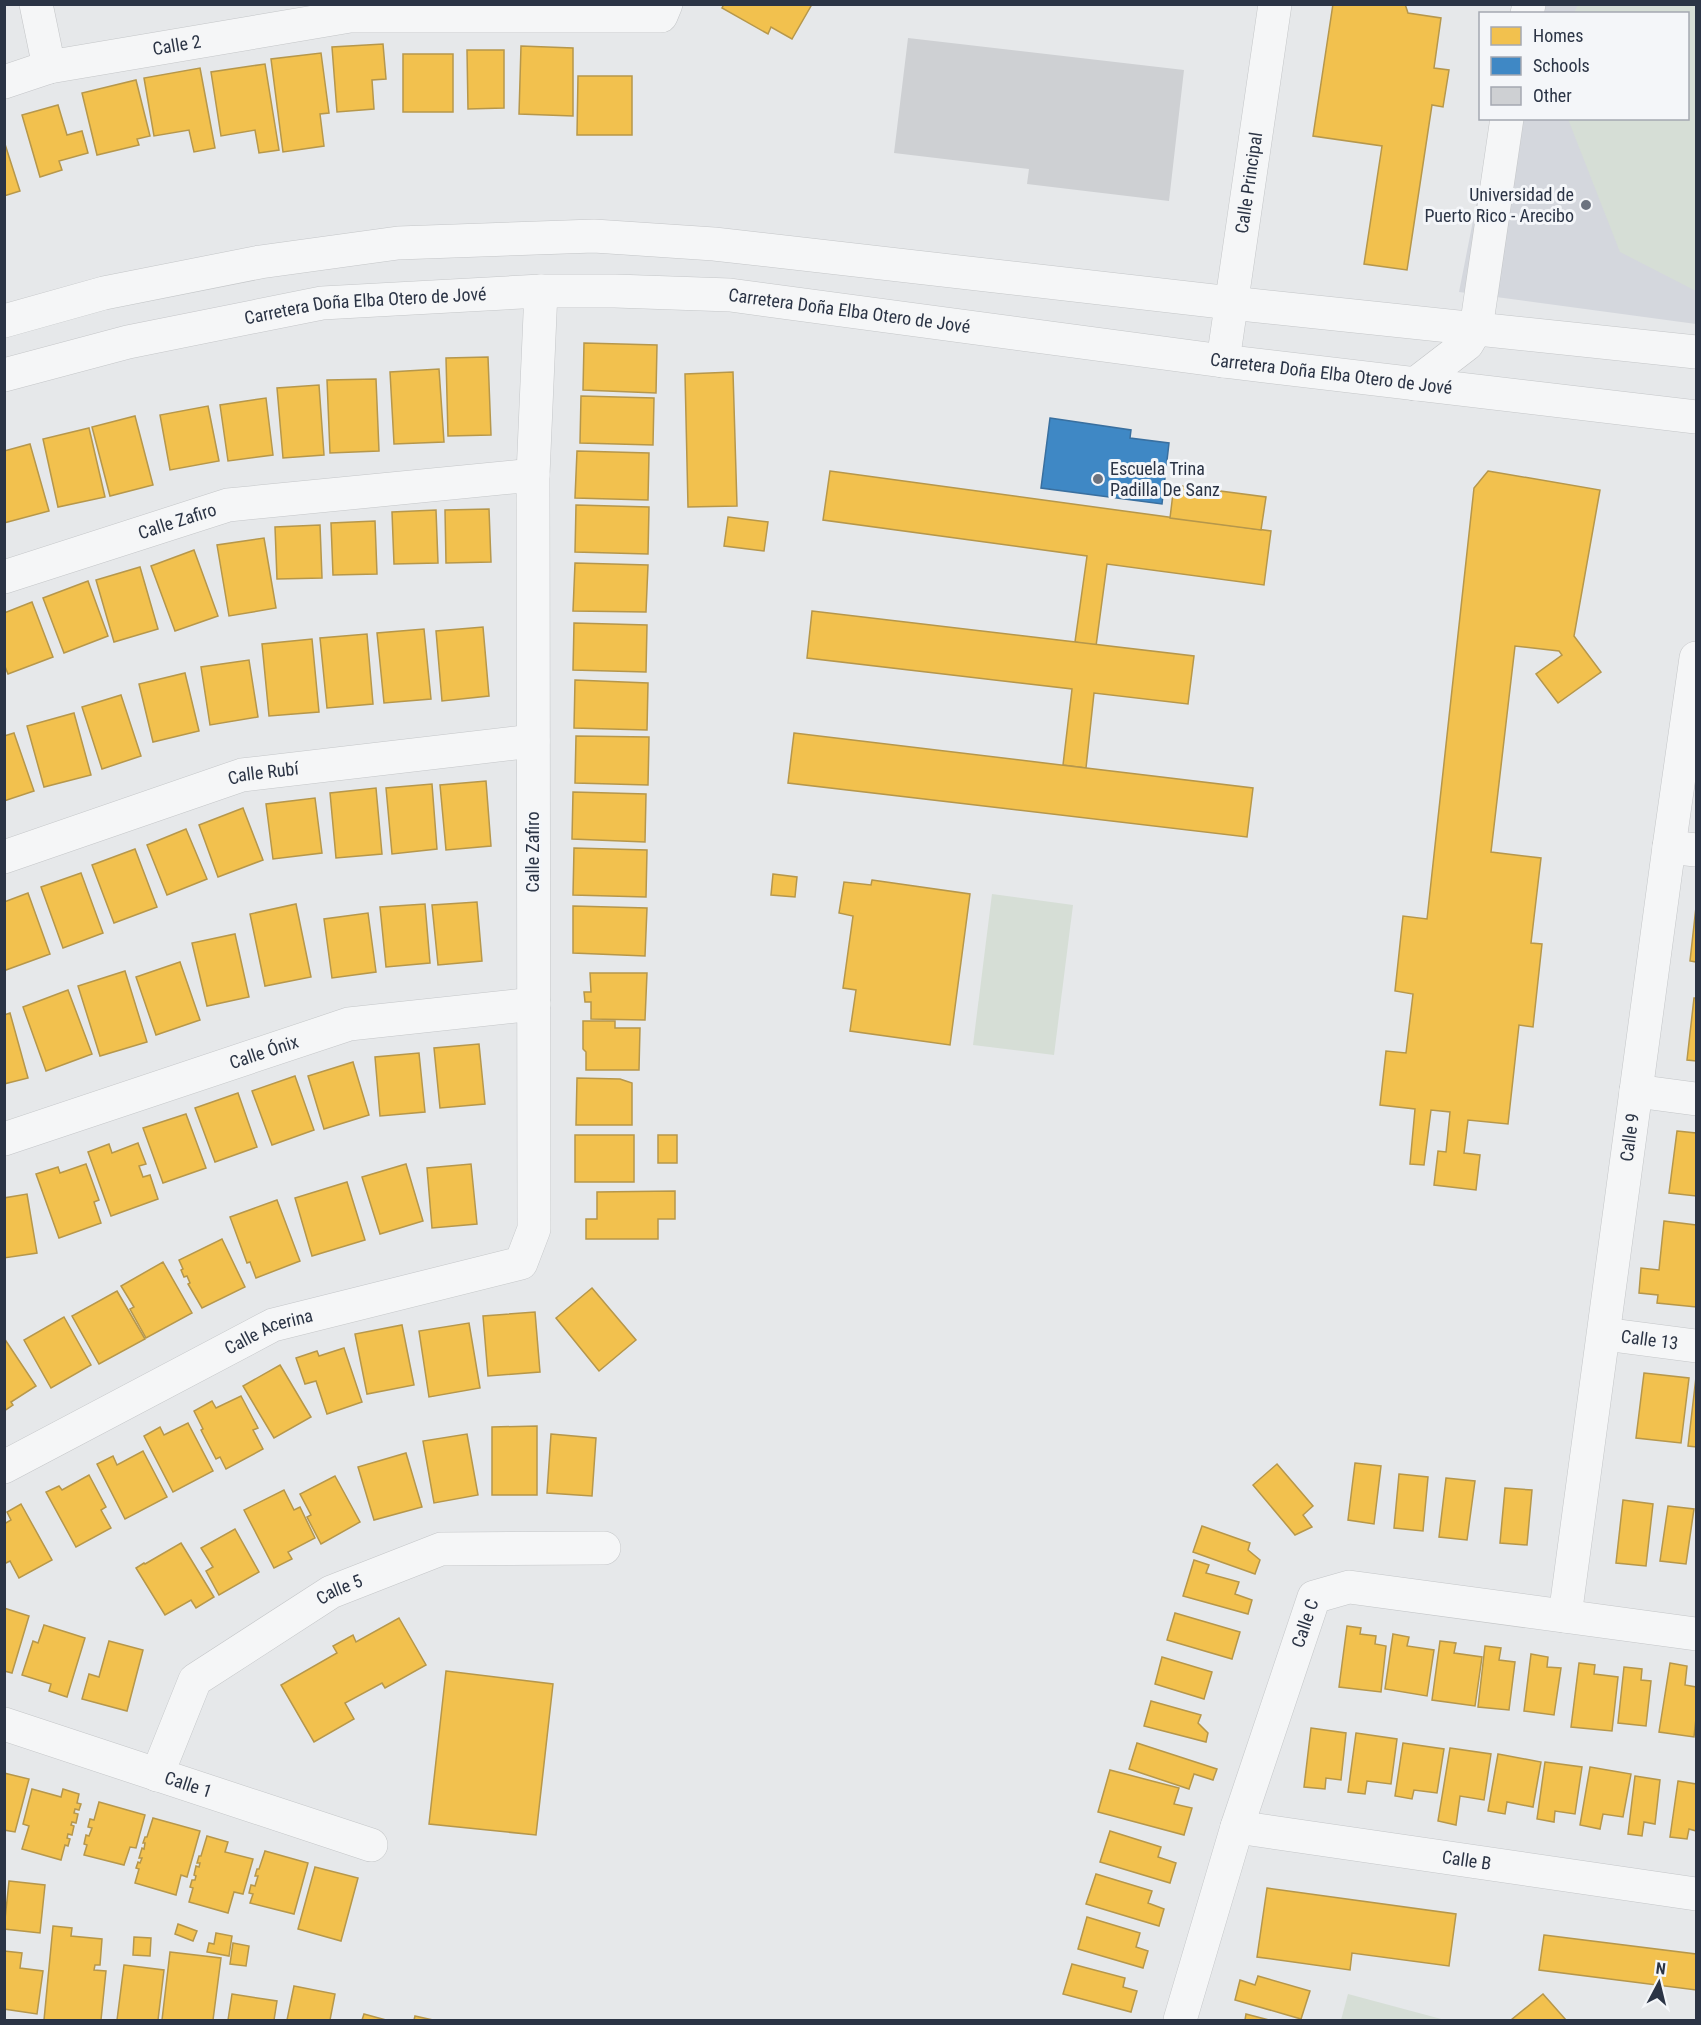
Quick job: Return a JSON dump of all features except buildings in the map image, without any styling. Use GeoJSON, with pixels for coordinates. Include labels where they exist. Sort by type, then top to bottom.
{"type":"FeatureCollection","features":[{"type":"Feature","properties":{"kind":"street"},"geometry":{"type":"LineString","coordinates":[[36,4],[49,67]]}},
{"type":"Feature","properties":{"kind":"street","name":"Calle 2"},"geometry":{"type":"LineString","coordinates":[[4,82],[49,67],[349,10],[661,16],[666,4]]}},
{"type":"Feature","properties":{"kind":"street","name":"Calle Principal"},"geometry":{"type":"LineString","coordinates":[[1223,361],[1275,4]]}},
{"type":"Feature","properties":{"kind":"street"},"geometry":{"type":"LineString","coordinates":[[1415,384],[1467,344],[1476,329],[1507,120]]}},
{"type":"Feature","properties":{"kind":"street"},"geometry":{"type":"LineString","coordinates":[[4,321],[104,292],[260,262],[399,243],[594,236],[714,244],[1231,303],[1696,352]]}},
{"type":"Feature","properties":{"kind":"street","name":"Carretera Doña Elba Otero de Jové"},"geometry":{"type":"LineString","coordinates":[[4,375],[128,342],[322,303],[541,291],[615,291],[730,296],[1223,361],[1696,417]]}},
{"type":"Feature","properties":{"kind":"street","name":"Calle Zafiro"},"geometry":{"type":"LineString","coordinates":[[534,1229],[533,476],[541,291]]}},
{"type":"Feature","properties":{"kind":"street","name":"Calle Zafiro"},"geometry":{"type":"LineString","coordinates":[[4,577],[228,505],[533,476]]}},
{"type":"Feature","properties":{"kind":"street","name":"Calle 9"},"geometry":{"type":"LineString","coordinates":[[1565,1616],[1636,1091],[1683,848],[1696,658]]}},
{"type":"Feature","properties":{"kind":"street","name":"Calle Rubí"},"geometry":{"type":"LineString","coordinates":[[4,857],[242,776],[533,741]]}},
{"type":"Feature","properties":{"kind":"street","name":"Calle Ónix"},"geometry":{"type":"LineString","coordinates":[[4,1139],[349,1024],[534,1004]]}},
{"type":"Feature","properties":{"kind":"street"},"geometry":{"type":"LineString","coordinates":[[1636,1091],[1696,1099]]}},
{"type":"Feature","properties":{"kind":"street","name":"Calle Acerina"},"geometry":{"type":"LineString","coordinates":[[4,1467],[273,1325],[521,1263],[534,1229]]}},
{"type":"Feature","properties":{"kind":"street","name":"Calle 13"},"geometry":{"type":"LineString","coordinates":[[1604,1334],[1696,1346]]}},
{"type":"Feature","properties":{"kind":"street","name":"Calle 5"},"geometry":{"type":"LineString","coordinates":[[157,1776],[195,1680],[331,1592],[441,1548],[604,1548]]}},
{"type":"Feature","properties":{"kind":"street","name":"Calle C"},"geometry":{"type":"LineString","coordinates":[[1180,2020],[1237,1827],[1314,1598],[1349,1587],[1696,1634]]}},
{"type":"Feature","properties":{"kind":"street","name":"Calle 1"},"geometry":{"type":"LineString","coordinates":[[4,1724],[371,1845]]}},
{"type":"Feature","properties":{"kind":"street","name":"Calle B"},"geometry":{"type":"LineString","coordinates":[[1237,1827],[1696,1894]]}},
{"type":"Feature","properties":{"kind":"shaded area","name":"Universidad de Puerto Rico - Arecibo"},"geometry":{"type":"Polygon","coordinates":[[[1515,5],[1696,5],[1696,324],[1459,292],[1493,120],[1689,120],[1689,12],[1513,12],[1515,5]]]}},
{"type":"Feature","properties":{"kind":"shaded area"},"geometry":{"type":"Polygon","coordinates":[[[1578,5],[1696,5],[1696,291],[1620,252],[1568,120],[1689,120],[1689,12],[1574,12],[1578,5]]]}},
{"type":"Feature","properties":{"kind":"shaded area"},"geometry":{"type":"Polygon","coordinates":[[[992,894],[1073,905],[1054,1055],[973,1045],[992,894]]]}},
{"type":"Feature","properties":{"kind":"shaded area"},"geometry":{"type":"Polygon","coordinates":[[[1348,1994],[1445,2020],[1341,2020],[1348,1994]]]}},
{"type":"Feature","properties":{"kind":"place","name":"Universidad de Puerto Rico - Arecibo"},"geometry":{"type":"Point","coordinates":[1586,205]}},
{"type":"Feature","properties":{"kind":"place","name":"Escuela Trina Padilla De Sanz"},"geometry":{"type":"Point","coordinates":[1098,479]}}]}
